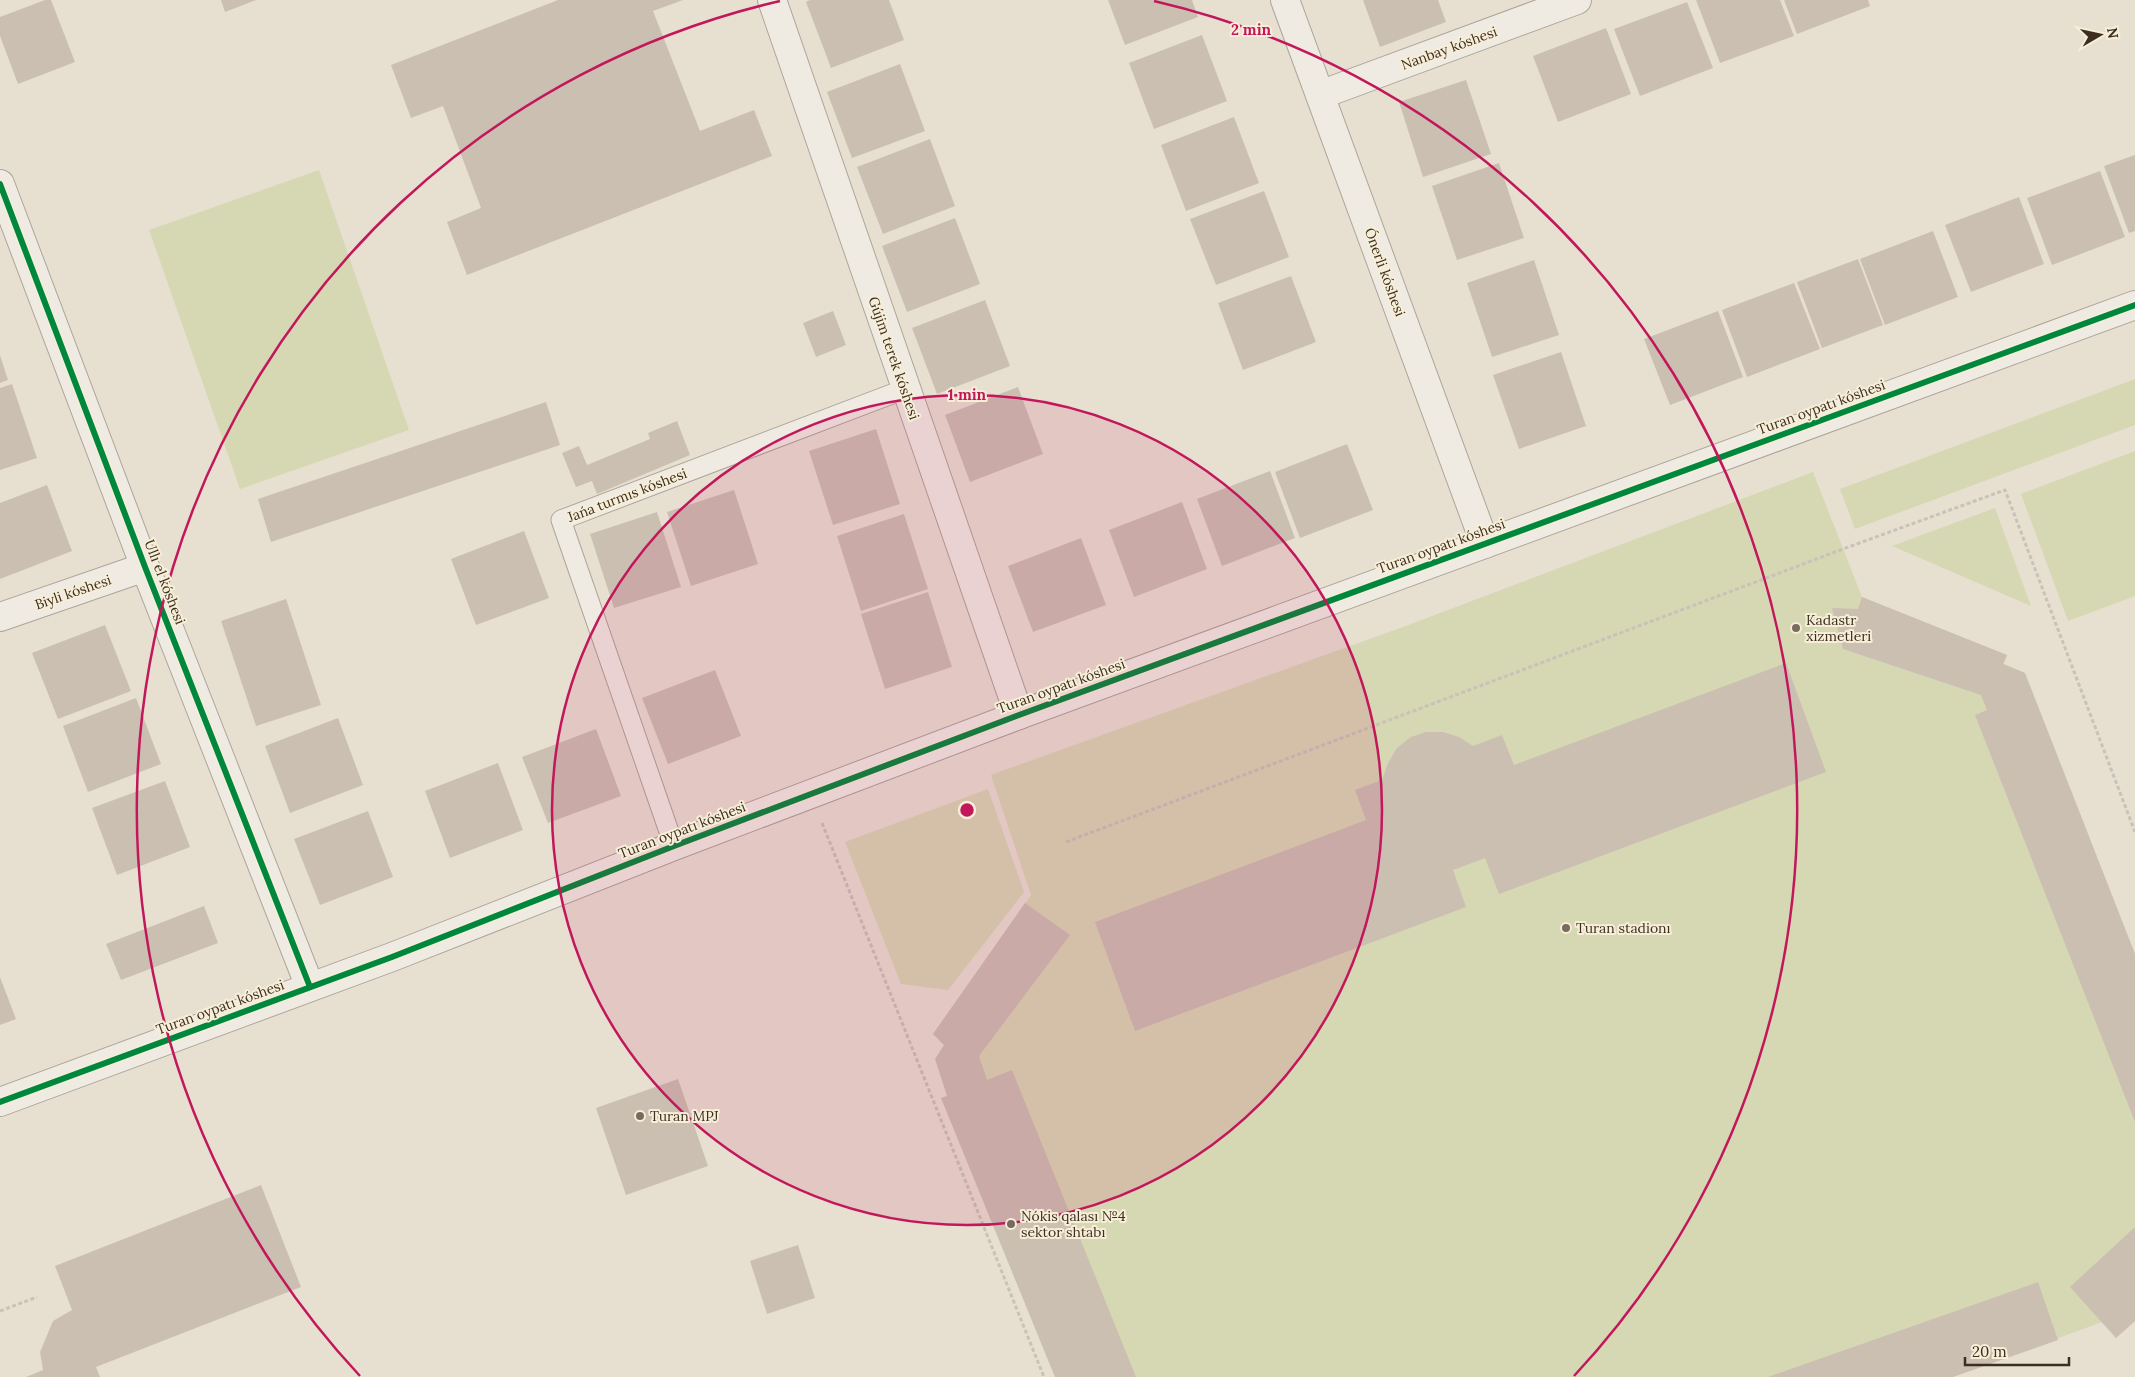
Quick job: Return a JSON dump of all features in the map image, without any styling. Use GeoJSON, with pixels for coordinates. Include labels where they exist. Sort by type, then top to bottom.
{"type":"FeatureCollection","features":[{"type":"Feature","properties":{"kind":"street","name":"Gújim terek kóshesi"},"geometry":{"type":"LineString","coordinates":[[772,0],[1019,715]]}},
{"type":"Feature","properties":{"kind":"street","name":"Ónerli kóshesi"},"geometry":{"type":"LineString","coordinates":[[1285,0],[1485,544]]}},
{"type":"Feature","properties":{"kind":"street","name":"Nanbay kóshesi"},"geometry":{"type":"LineString","coordinates":[[1320,95],[1577,0]]}},
{"type":"Feature","properties":{"kind":"street","name":"Ullı el kóshesi"},"geometry":{"type":"LineString","coordinates":[[0,184],[145,567],[310,987]]}},
{"type":"Feature","properties":{"kind":"street","name":"Turan oypatı kóshesi"},"geometry":{"type":"LineString","coordinates":[[0,1102],[401,954],[674,846],[1019,715],[2135,304]]}},
{"type":"Feature","properties":{"kind":"street","name":"Biyli kóshesi"},"geometry":{"type":"LineString","coordinates":[[0,617],[145,567]]}},
{"type":"Feature","properties":{"kind":"lane","name":"Jańa turmıs kóshesi"},"geometry":{"type":"LineString","coordinates":[[674,846],[561,520],[905,389]]}},
{"type":"Feature","properties":{"kind":"path"},"geometry":{"type":"LineString","coordinates":[[1066,842],[1843,549],[2005,490],[2135,832]]}},
{"type":"Feature","properties":{"kind":"path"},"geometry":{"type":"LineString","coordinates":[[810,794],[1044,1377]]}},
{"type":"Feature","properties":{"kind":"path"},"geometry":{"type":"LineString","coordinates":[[0,1310],[36,1297]]}},
{"type":"Feature","properties":{"kind":"green space"},"geometry":{"type":"Polygon","coordinates":[[[319,170],[409,430],[240,489],[149,230],[319,170]]]}},
{"type":"Feature","properties":{"kind":"green space"},"geometry":{"type":"Polygon","coordinates":[[[2135,379],[2135,425],[1855,529],[1840,489],[2135,379]]]}},
{"type":"Feature","properties":{"kind":"green space"},"geometry":{"type":"Polygon","coordinates":[[[2135,451],[2135,596],[2068,621],[2021,494],[2135,451]]]}},
{"type":"Feature","properties":{"kind":"green space","name":"Turan stadionı"},"geometry":{"type":"Polygon","coordinates":[[[1813,472],[1862,597],[2007,655],[2004,664],[2025,673],[2135,954],[2135,1321],[2116,1338],[2102,1322],[1953,1377],[1055,1377],[941,1098],[947,1096],[944,1045],[933,1034],[1031,895],[991,775],[1403,627],[1813,472]]]}},
{"type":"Feature","properties":{"kind":"green space"},"geometry":{"type":"Polygon","coordinates":[[[1995,508],[2031,606],[1892,546],[1995,508]]]}},
{"type":"Feature","properties":{"kind":"green space"},"geometry":{"type":"Polygon","coordinates":[[[988,789],[1024,892],[948,990],[901,984],[845,842],[988,789]]]}},
{"type":"Feature","properties":{"kind":"building"},"geometry":{"type":"Polygon","coordinates":[[[45,0],[51,0],[75,62],[18,84],[0,36],[0,17],[45,0]]]}},
{"type":"Feature","properties":{"kind":"building"},"geometry":{"type":"Polygon","coordinates":[[[221,0],[256,0],[225,12],[221,0]]]}},
{"type":"Feature","properties":{"kind":"building"},"geometry":{"type":"Polygon","coordinates":[[[558,0],[683,0],[653,11],[700,131],[754,110],[772,156],[467,275],[447,222],[481,208],[443,106],[411,118],[391,65],[558,0]]]}},
{"type":"Feature","properties":{"kind":"building"},"geometry":{"type":"Polygon","coordinates":[[[810,0],[889,0],[904,40],[831,68],[806,2],[810,0]]]}},
{"type":"Feature","properties":{"kind":"building"},"geometry":{"type":"Polygon","coordinates":[[[1108,0],[1192,0],[1198,17],[1125,45],[1108,0]]]}},
{"type":"Feature","properties":{"kind":"building"},"geometry":{"type":"Polygon","coordinates":[[[1363,0],[1438,0],[1446,22],[1380,47],[1363,0]]]}},
{"type":"Feature","properties":{"kind":"building"},"geometry":{"type":"Polygon","coordinates":[[[1696,0],[1780,0],[1794,36],[1720,63],[1696,0]]]}},
{"type":"Feature","properties":{"kind":"building"},"geometry":{"type":"Polygon","coordinates":[[[1784,0],[1868,0],[1870,6],[1797,34],[1784,0]]]}},
{"type":"Feature","properties":{"kind":"building"},"geometry":{"type":"Polygon","coordinates":[[[1687,2],[1713,68],[1640,96],[1614,29],[1687,2]]]}},
{"type":"Feature","properties":{"kind":"building"},"geometry":{"type":"Polygon","coordinates":[[[1606,28],[1631,94],[1558,122],[1533,56],[1606,28]]]}},
{"type":"Feature","properties":{"kind":"building"},"geometry":{"type":"Polygon","coordinates":[[[1202,35],[1227,101],[1154,129],[1129,63],[1202,35]]]}},
{"type":"Feature","properties":{"kind":"building"},"geometry":{"type":"Polygon","coordinates":[[[900,64],[925,131],[852,158],[827,92],[900,64]]]}},
{"type":"Feature","properties":{"kind":"building"},"geometry":{"type":"Polygon","coordinates":[[[1466,80],[1491,154],[1423,177],[1399,102],[1466,80]]]}},
{"type":"Feature","properties":{"kind":"building"},"geometry":{"type":"Polygon","coordinates":[[[1234,117],[1259,183],[1186,211],[1161,145],[1234,117]]]}},
{"type":"Feature","properties":{"kind":"building"},"geometry":{"type":"Polygon","coordinates":[[[930,139],[955,206],[883,234],[857,167],[930,139]]]}},
{"type":"Feature","properties":{"kind":"building"},"geometry":{"type":"Polygon","coordinates":[[[2135,155],[2135,231],[2129,233],[2104,166],[2135,155]]]}},
{"type":"Feature","properties":{"kind":"building"},"geometry":{"type":"Polygon","coordinates":[[[1499,163],[1524,238],[1457,260],[1432,186],[1499,163]]]}},
{"type":"Feature","properties":{"kind":"building"},"geometry":{"type":"Polygon","coordinates":[[[2100,171],[2125,237],[2052,265],[2027,198],[2100,171]]]}},
{"type":"Feature","properties":{"kind":"building"},"geometry":{"type":"Polygon","coordinates":[[[1264,191],[1289,257],[1216,285],[1190,219],[1264,191]]]}},
{"type":"Feature","properties":{"kind":"building"},"geometry":{"type":"Polygon","coordinates":[[[2019,197],[2044,264],[1971,292],[1945,225],[2019,197]]]}},
{"type":"Feature","properties":{"kind":"building"},"geometry":{"type":"Polygon","coordinates":[[[955,218],[980,284],[907,312],[882,246],[955,218]]]}},
{"type":"Feature","properties":{"kind":"building"},"geometry":{"type":"Polygon","coordinates":[[[1933,231],[1958,297],[1885,325],[1860,259],[1933,231]]]}},
{"type":"Feature","properties":{"kind":"building"},"geometry":{"type":"Polygon","coordinates":[[[1858,259],[1883,325],[1822,348],[1797,282],[1858,259]]]}},
{"type":"Feature","properties":{"kind":"building"},"geometry":{"type":"Polygon","coordinates":[[[1534,260],[1559,335],[1492,357],[1467,283],[1534,260]]]}},
{"type":"Feature","properties":{"kind":"building"},"geometry":{"type":"Polygon","coordinates":[[[1291,276],[1316,342],[1243,370],[1218,303],[1291,276]]]}},
{"type":"Feature","properties":{"kind":"building"},"geometry":{"type":"Polygon","coordinates":[[[1794,283],[1820,349],[1747,377],[1722,310],[1794,283]]]}},
{"type":"Feature","properties":{"kind":"building"},"geometry":{"type":"Polygon","coordinates":[[[985,300],[1010,366],[937,394],[912,328],[985,300]]]}},
{"type":"Feature","properties":{"kind":"building"},"geometry":{"type":"Polygon","coordinates":[[[833,311],[846,345],[816,357],[803,323],[833,311]]]}},
{"type":"Feature","properties":{"kind":"building"},"geometry":{"type":"Polygon","coordinates":[[[1718,311],[1743,377],[1670,405],[1644,339],[1718,311]]]}},
{"type":"Feature","properties":{"kind":"building"},"geometry":{"type":"Polygon","coordinates":[[[1561,352],[1586,426],[1519,449],[1493,375],[1561,352]]]}},
{"type":"Feature","properties":{"kind":"building"},"geometry":{"type":"Polygon","coordinates":[[[0,355],[8,380],[0,383],[0,355]]]}},
{"type":"Feature","properties":{"kind":"building"},"geometry":{"type":"Polygon","coordinates":[[[12,384],[37,458],[0,470],[0,388],[12,384]]]}},
{"type":"Feature","properties":{"kind":"building"},"geometry":{"type":"Polygon","coordinates":[[[1018,387],[1043,454],[970,482],[945,415],[1018,387]]]}},
{"type":"Feature","properties":{"kind":"building"},"geometry":{"type":"Polygon","coordinates":[[[546,402],[560,445],[271,542],[258,499],[546,402]]]}},
{"type":"Feature","properties":{"kind":"building"},"geometry":{"type":"Polygon","coordinates":[[[677,421],[690,455],[597,494],[592,481],[576,487],[562,453],[579,446],[587,465],[650,439],[648,433],[677,421]]]}},
{"type":"Feature","properties":{"kind":"building"},"geometry":{"type":"Polygon","coordinates":[[[876,429],[900,504],[833,525],[809,451],[876,429]]]}},
{"type":"Feature","properties":{"kind":"building"},"geometry":{"type":"Polygon","coordinates":[[[1347,444],[1373,510],[1300,538],[1275,472],[1347,444]]]}},
{"type":"Feature","properties":{"kind":"building"},"geometry":{"type":"Polygon","coordinates":[[[1270,471],[1295,538],[1222,566],[1197,499],[1270,471]]]}},
{"type":"Feature","properties":{"kind":"building"},"geometry":{"type":"Polygon","coordinates":[[[47,485],[72,551],[0,579],[0,503],[47,485]]]}},
{"type":"Feature","properties":{"kind":"building"},"geometry":{"type":"Polygon","coordinates":[[[734,490],[758,564],[691,586],[667,512],[734,490]]]}},
{"type":"Feature","properties":{"kind":"building"},"geometry":{"type":"Polygon","coordinates":[[[1182,502],[1207,569],[1134,597],[1109,530],[1182,502]]]}},
{"type":"Feature","properties":{"kind":"building"},"geometry":{"type":"Polygon","coordinates":[[[657,512],[681,587],[614,608],[590,534],[657,512]]]}},
{"type":"Feature","properties":{"kind":"building"},"geometry":{"type":"Polygon","coordinates":[[[904,514],[928,589],[861,611],[837,536],[904,514]]]}},
{"type":"Feature","properties":{"kind":"building"},"geometry":{"type":"Polygon","coordinates":[[[524,531],[549,598],[476,625],[451,559],[524,531]]]}},
{"type":"Feature","properties":{"kind":"building"},"geometry":{"type":"Polygon","coordinates":[[[1081,538],[1106,605],[1033,632],[1008,566],[1081,538]]]}},
{"type":"Feature","properties":{"kind":"building"},"geometry":{"type":"Polygon","coordinates":[[[928,592],[952,667],[885,689],[861,614],[928,592]]]}},
{"type":"Feature","properties":{"kind":"building"},"geometry":{"type":"Polygon","coordinates":[[[1862,597],[2007,655],[2003,664],[2025,673],[2135,954],[2135,1122],[1975,715],[1987,710],[1981,695],[1843,649],[1832,608],[1858,609],[1862,597]]]}},
{"type":"Feature","properties":{"kind":"building"},"geometry":{"type":"Polygon","coordinates":[[[286,599],[321,705],[256,726],[221,621],[286,599]]]}},
{"type":"Feature","properties":{"kind":"building"},"geometry":{"type":"Polygon","coordinates":[[[105,625],[131,691],[58,719],[32,653],[105,625]]]}},
{"type":"Feature","properties":{"kind":"building"},"geometry":{"type":"Polygon","coordinates":[[[1786,663],[1826,772],[1499,894],[1485,858],[1453,870],[1466,907],[1135,1031],[1095,922],[1366,820],[1355,790],[1382,780],[1388,763],[1397,748],[1411,737],[1426,732],[1443,732],[1459,737],[1473,746],[1502,735],[1514,765],[1786,663]]]}},
{"type":"Feature","properties":{"kind":"building"},"geometry":{"type":"Polygon","coordinates":[[[715,670],[741,736],[668,764],[642,698],[715,670]]]}},
{"type":"Feature","properties":{"kind":"building"},"geometry":{"type":"Polygon","coordinates":[[[136,698],[161,764],[88,792],[63,726],[136,698]]]}},
{"type":"Feature","properties":{"kind":"building"},"geometry":{"type":"Polygon","coordinates":[[[338,718],[363,785],[290,813],[265,746],[338,718]]]}},
{"type":"Feature","properties":{"kind":"building"},"geometry":{"type":"Polygon","coordinates":[[[596,729],[621,796],[548,823],[522,757],[596,729]]]}},
{"type":"Feature","properties":{"kind":"building"},"geometry":{"type":"Polygon","coordinates":[[[498,763],[523,830],[450,858],[425,791],[498,763]]]}},
{"type":"Feature","properties":{"kind":"building"},"geometry":{"type":"Polygon","coordinates":[[[165,781],[190,847],[117,875],[92,808],[165,781]]]}},
{"type":"Feature","properties":{"kind":"building"},"geometry":{"type":"Polygon","coordinates":[[[368,811],[393,877],[320,905],[294,839],[368,811]]]}},
{"type":"Feature","properties":{"kind":"building"},"geometry":{"type":"Polygon","coordinates":[[[1025,903],[1070,935],[979,1056],[987,1080],[1012,1070],[1136,1377],[1055,1377],[941,1098],[947,1096],[935,1059],[944,1045],[933,1034],[1025,903]]]}},
{"type":"Feature","properties":{"kind":"building"},"geometry":{"type":"Polygon","coordinates":[[[204,906],[218,943],[121,980],[106,944],[204,906]]]}},
{"type":"Feature","properties":{"kind":"building"},"geometry":{"type":"Polygon","coordinates":[[[0,977],[16,1019],[0,1025],[0,977]]]}},
{"type":"Feature","properties":{"kind":"building"},"geometry":{"type":"Polygon","coordinates":[[[678,1079],[708,1166],[626,1195],[596,1108],[678,1079]]]}},
{"type":"Feature","properties":{"kind":"building"},"geometry":{"type":"Polygon","coordinates":[[[261,1185],[301,1287],[96,1367],[100,1377],[26,1377],[43,1370],[40,1352],[53,1321],[72,1310],[55,1266],[261,1185]]]}},
{"type":"Feature","properties":{"kind":"building"},"geometry":{"type":"Polygon","coordinates":[[[2135,1227],[2135,1321],[2116,1338],[2070,1287],[2135,1227]]]}},
{"type":"Feature","properties":{"kind":"building"},"geometry":{"type":"Polygon","coordinates":[[[798,1245],[815,1298],[767,1314],[750,1261],[798,1245]]]}},
{"type":"Feature","properties":{"kind":"building"},"geometry":{"type":"Polygon","coordinates":[[[2038,1282],[2058,1340],[1953,1377],[1768,1377],[2038,1282]]]}},
{"type":"Feature","properties":{"kind":"cycle path"},"geometry":{"type":"LineString","coordinates":[[0,184],[145,567],[310,987]]}},
{"type":"Feature","properties":{"kind":"cycle path"},"geometry":{"type":"LineString","coordinates":[[0,1102],[392,957],[674,846],[1019,715],[2135,305]]}},
{"type":"Feature","properties":{"kind":"place","name":"Kadastr xizmetleri"},"geometry":{"type":"Point","coordinates":[1796,628]}},
{"type":"Feature","properties":{"kind":"place","name":"Turan stadionı"},"geometry":{"type":"Point","coordinates":[1566,928]}},
{"type":"Feature","properties":{"kind":"place","name":"Turan MPJ"},"geometry":{"type":"Point","coordinates":[640,1116]}},
{"type":"Feature","properties":{"kind":"place","name":"Nókis qalası №4 sektor shtabı"},"geometry":{"type":"Point","coordinates":[1011,1224]}}]}
